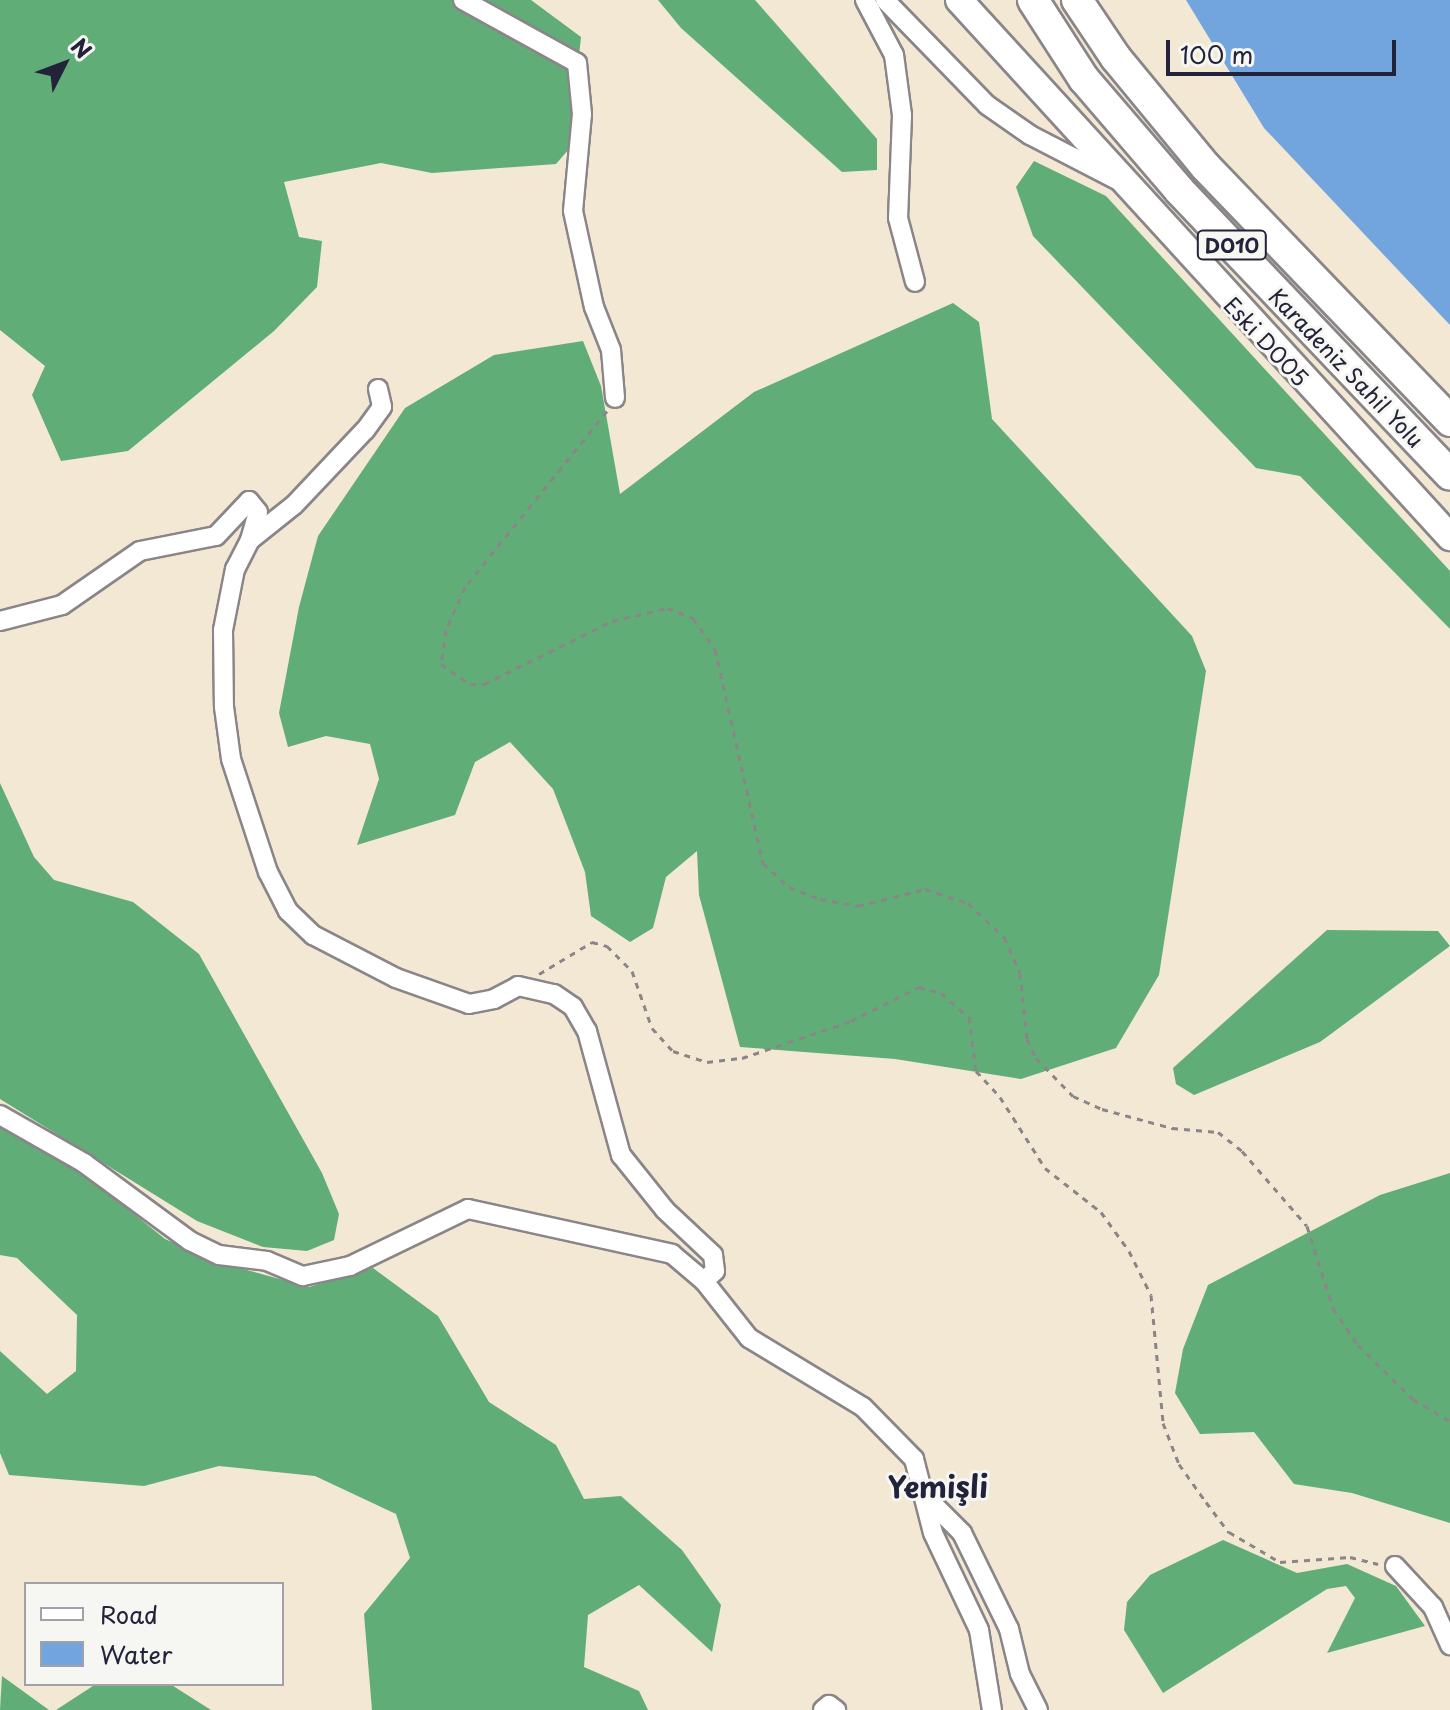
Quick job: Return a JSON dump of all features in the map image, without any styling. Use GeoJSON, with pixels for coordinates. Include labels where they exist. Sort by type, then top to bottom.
{"type":"FeatureCollection","features":[{"type":"Feature","properties":{"kind":"highway","name":"Karadeniz Sahil Yolu"},"geometry":{"type":"LineString","coordinates":[[1033,0],[1084,79],[1179,190],[1450,475]]}},
{"type":"Feature","properties":{"kind":"highway","name":"Karadeniz Sahil Yolu"},"geometry":{"type":"LineString","coordinates":[[1077,0],[1116,58],[1205,166],[1450,421]]}},
{"type":"Feature","properties":{"kind":"main road","name":"Eski D005"},"geometry":{"type":"LineString","coordinates":[[959,0],[1123,183],[1450,537]]}},
{"type":"Feature","properties":{"kind":"street"},"geometry":{"type":"LineString","coordinates":[[463,0],[577,63],[582,114],[573,211],[594,307],[611,350],[615,398]]}},
{"type":"Feature","properties":{"kind":"street"},"geometry":{"type":"LineString","coordinates":[[865,0],[894,55],[902,115],[898,218],[915,282]]}},
{"type":"Feature","properties":{"kind":"street"},"geometry":{"type":"LineString","coordinates":[[885,0],[987,105],[1030,135],[1123,183]]}},
{"type":"Feature","properties":{"kind":"street"},"geometry":{"type":"LineString","coordinates":[[250,540],[339,462],[382,407],[378,389]]}},
{"type":"Feature","properties":{"kind":"street"},"geometry":{"type":"LineString","coordinates":[[0,621],[62,605],[140,551],[216,536],[249,501],[258,512],[250,540],[235,569],[223,630],[224,707],[243,797],[288,911],[313,935],[396,978],[469,1004],[524,987],[554,994],[573,1007],[587,1031],[621,1155],[665,1210],[713,1255],[715,1271],[704,1281]]}},
{"type":"Feature","properties":{"kind":"street"},"geometry":{"type":"LineString","coordinates":[[0,1115],[84,1163],[190,1241],[219,1255],[267,1261],[303,1276],[350,1266],[468,1209],[672,1254],[704,1281],[766,1352],[886,1425],[914,1459],[933,1533],[979,1630],[992,1710]]}},
{"type":"Feature","properties":{"kind":"street"},"geometry":{"type":"LineString","coordinates":[[924,1495],[962,1533],[1009,1629],[1020,1674],[1038,1710]]}},
{"type":"Feature","properties":{"kind":"street"},"geometry":{"type":"LineString","coordinates":[[1400,1571],[1433,1607],[1450,1645]]}},
{"type":"Feature","properties":{"kind":"street"},"geometry":{"type":"LineString","coordinates":[[823,1710],[829,1705],[836,1710]]}},
{"type":"Feature","properties":{"kind":"path"},"geometry":{"type":"LineString","coordinates":[[615,398],[465,587],[446,630],[441,664],[470,684],[484,684],[612,621],[667,608],[693,618],[715,649],[763,863],[789,887],[833,902],[858,906],[925,889],[968,903],[1004,937],[1010,949],[1020,973],[1027,1039],[1036,1058],[1073,1096],[1102,1109],[1172,1128],[1218,1132],[1242,1151],[1307,1226],[1333,1308],[1358,1345],[1413,1399],[1450,1421]]}},
{"type":"Feature","properties":{"kind":"path"},"geometry":{"type":"LineString","coordinates":[[524,987],[570,951],[592,942],[607,946],[632,971],[652,1028],[673,1051],[707,1062],[742,1058],[851,1021],[919,987],[941,993],[969,1017],[978,1050],[976,1071],[1000,1097],[1045,1168],[1101,1212],[1129,1251],[1151,1295],[1163,1423],[1179,1464],[1229,1532],[1280,1562],[1350,1557],[1400,1571]]}},
{"type":"Feature","properties":{"kind":"green space"},"geometry":{"type":"Polygon","coordinates":[[[0,0],[531,0],[581,37],[569,149],[556,164],[432,173],[381,163],[284,182],[299,237],[322,241],[317,287],[274,331],[128,451],[61,461],[32,395],[45,366],[0,330],[0,0]]]}},
{"type":"Feature","properties":{"kind":"green space"},"geometry":{"type":"Polygon","coordinates":[[[658,0],[755,0],[877,139],[877,170],[842,172],[681,28],[658,0]]]}},
{"type":"Feature","properties":{"kind":"green space"},"geometry":{"type":"Polygon","coordinates":[[[1034,161],[1106,196],[1450,571],[1450,629],[1300,476],[1256,468],[1033,236],[1016,187],[1034,161]]]}},
{"type":"Feature","properties":{"kind":"green space"},"geometry":{"type":"Polygon","coordinates":[[[953,303],[979,322],[992,419],[1192,636],[1206,671],[1159,975],[1116,1048],[1021,1079],[895,1059],[740,1047],[699,895],[697,851],[666,877],[653,928],[630,942],[591,916],[585,872],[553,789],[510,742],[475,762],[455,815],[357,845],[379,779],[370,744],[326,736],[288,747],[279,713],[299,607],[318,536],[405,408],[494,355],[583,341],[601,386],[620,494],[754,392],[953,303]]]}},
{"type":"Feature","properties":{"kind":"green space"},"geometry":{"type":"Polygon","coordinates":[[[0,783],[34,857],[54,880],[133,902],[199,954],[322,1173],[339,1214],[334,1240],[307,1251],[263,1247],[197,1221],[0,1099],[0,783]]]}},
{"type":"Feature","properties":{"kind":"green space"},"geometry":{"type":"Polygon","coordinates":[[[1327,930],[1438,931],[1450,946],[1320,1042],[1194,1095],[1176,1084],[1173,1068],[1327,930]]]}},
{"type":"Feature","properties":{"kind":"green space"},"geometry":{"type":"Polygon","coordinates":[[[0,1128],[82,1172],[165,1239],[214,1261],[309,1287],[373,1268],[438,1316],[489,1402],[556,1445],[584,1499],[621,1496],[682,1550],[721,1605],[712,1652],[639,1585],[588,1615],[584,1667],[639,1691],[648,1710],[372,1710],[364,1614],[410,1558],[396,1514],[315,1476],[219,1466],[144,1486],[9,1475],[0,1453],[0,1351],[47,1394],[76,1371],[77,1315],[17,1258],[0,1255],[0,1128]]]}},
{"type":"Feature","properties":{"kind":"green space"},"geometry":{"type":"Polygon","coordinates":[[[1450,1173],[1450,1523],[1352,1493],[1294,1484],[1254,1432],[1200,1434],[1175,1393],[1183,1349],[1208,1285],[1380,1195],[1450,1173]]]}},
{"type":"Feature","properties":{"kind":"green space"},"geometry":{"type":"Polygon","coordinates":[[[1223,1540],[1297,1573],[1347,1564],[1396,1586],[1425,1626],[1327,1653],[1355,1598],[1346,1586],[1327,1589],[1163,1693],[1124,1630],[1127,1602],[1150,1575],[1223,1540]]]}},
{"type":"Feature","properties":{"kind":"green space"},"geometry":{"type":"Polygon","coordinates":[[[2,1676],[49,1710],[0,1710],[2,1676]]]}},
{"type":"Feature","properties":{"kind":"green space"},"geometry":{"type":"Polygon","coordinates":[[[93,1686],[173,1686],[211,1710],[56,1710],[93,1686]]]}},
{"type":"Feature","properties":{"kind":"water"},"geometry":{"type":"Polygon","coordinates":[[[1186,0],[1450,0],[1450,325],[1264,128],[1186,0]]]}},
{"type":"Feature","properties":{"kind":"district","name":"Yemişli"},"geometry":{"type":"Point","coordinates":[938,1486]}}]}
